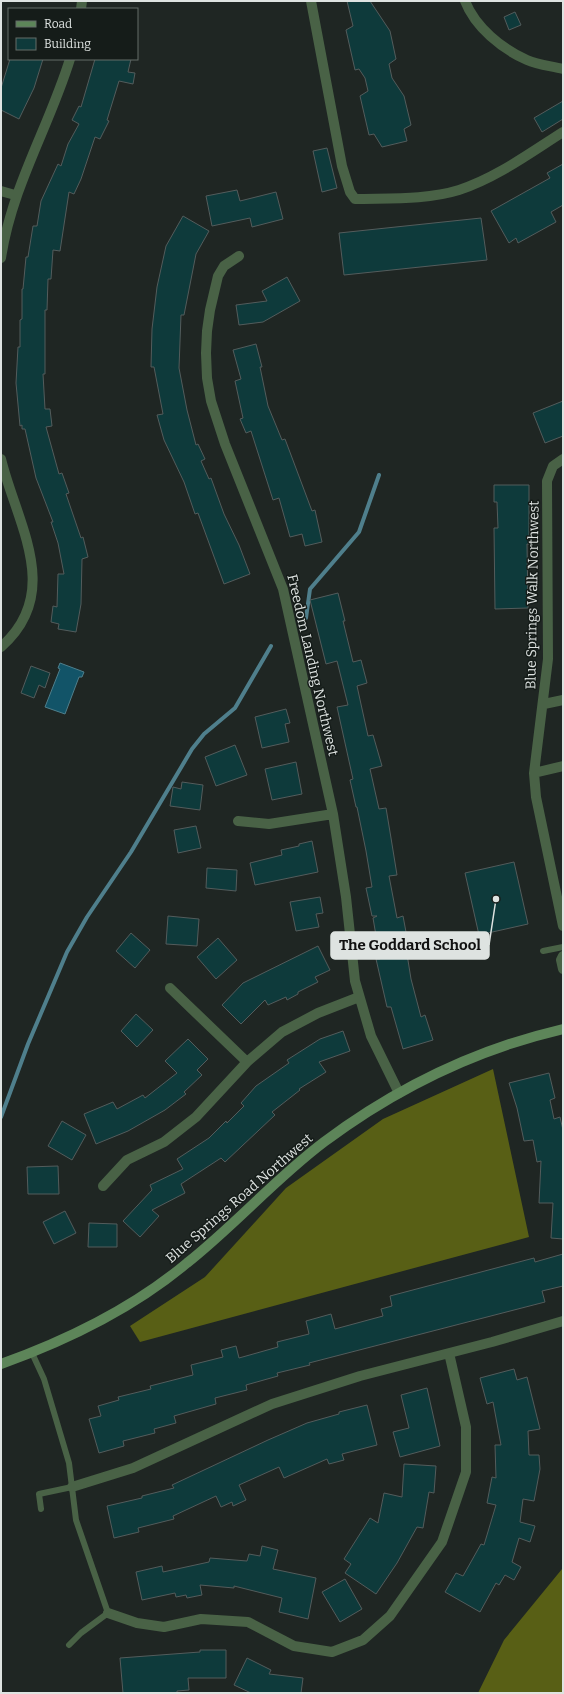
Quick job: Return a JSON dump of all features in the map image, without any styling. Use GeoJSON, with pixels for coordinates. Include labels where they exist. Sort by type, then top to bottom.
{"type":"FeatureCollection","features":[{"type":"Feature","properties":{"kind":"street"},"geometry":{"type":"LineString","coordinates":[[311,1],[342,166],[350,192],[355,199],[432,195],[458,190],[482,181],[563,132]]}},
{"type":"Feature","properties":{"kind":"street"},"geometry":{"type":"LineString","coordinates":[[465,1],[485,31],[501,44],[527,60],[563,69]]}},
{"type":"Feature","properties":{"kind":"street"},"geometry":{"type":"LineString","coordinates":[[1,258],[16,195],[52,110],[70,60]]}},
{"type":"Feature","properties":{"kind":"street"},"geometry":{"type":"LineString","coordinates":[[1,191],[16,195]]}},
{"type":"Feature","properties":{"kind":"street","name":"Freedom Landing Northwest"},"geometry":{"type":"LineString","coordinates":[[239,256],[224,266],[218,276],[210,310],[206,353],[207,378],[211,401],[225,444],[283,589],[333,814],[346,897],[355,981],[371,1036],[398,1093]]}},
{"type":"Feature","properties":{"kind":"street"},"geometry":{"type":"LineString","coordinates":[[1,459],[9,488],[30,549],[34,581],[32,597],[24,617],[13,635],[1,647]]}},
{"type":"Feature","properties":{"kind":"street","name":"Blue Springs Walk Northwest"},"geometry":{"type":"LineString","coordinates":[[563,459],[553,466],[547,481],[548,659],[544,704],[534,773],[536,797],[563,926]]}},
{"type":"Feature","properties":{"kind":"street"},"geometry":{"type":"LineString","coordinates":[[544,704],[563,700]]}},
{"type":"Feature","properties":{"kind":"street"},"geometry":{"type":"LineString","coordinates":[[534,773],[563,766]]}},
{"type":"Feature","properties":{"kind":"street"},"geometry":{"type":"LineString","coordinates":[[238,821],[269,824],[333,814]]}},
{"type":"Feature","properties":{"kind":"street"},"geometry":{"type":"LineString","coordinates":[[563,956],[561,960],[563,969]]}},
{"type":"Feature","properties":{"kind":"street"},"geometry":{"type":"LineString","coordinates":[[170,988],[247,1062]]}},
{"type":"Feature","properties":{"kind":"street"},"geometry":{"type":"LineString","coordinates":[[103,1186],[127,1160],[164,1142],[196,1117],[247,1062],[282,1032],[300,1021],[359,997]]}},
{"type":"Feature","properties":{"kind":"street","name":"Blue Springs Road Northwest"},"geometry":{"type":"LineString","coordinates":[[1,1364],[32,1353],[113,1314],[165,1281],[210,1244],[302,1159],[345,1127],[398,1093],[494,1049],[530,1037],[563,1029]]}},
{"type":"Feature","properties":{"kind":"street"},"geometry":{"type":"LineString","coordinates":[[72,1487],[133,1468],[272,1404],[360,1376],[563,1321]]}},
{"type":"Feature","properties":{"kind":"street"},"geometry":{"type":"LineString","coordinates":[[108,1613],[137,1623],[164,1626],[201,1619],[248,1622],[294,1646],[332,1652],[363,1640],[390,1616],[442,1542],[466,1472],[466,1427],[449,1353]]}},
{"type":"Feature","properties":{"kind":"lane"},"geometry":{"type":"LineString","coordinates":[[543,951],[563,947]]}},
{"type":"Feature","properties":{"kind":"lane"},"geometry":{"type":"LineString","coordinates":[[32,1353],[44,1379],[69,1463],[76,1520],[108,1613],[81,1633],[69,1645]]}},
{"type":"Feature","properties":{"kind":"lane"},"geometry":{"type":"LineString","coordinates":[[41,1509],[39,1494],[72,1487]]}},
{"type":"Feature","properties":{"kind":"green space"},"geometry":{"type":"Polygon","coordinates":[[[493,1069],[529,1237],[140,1342],[130,1326],[205,1277],[286,1188],[383,1119],[493,1069]]]}},
{"type":"Feature","properties":{"kind":"green space"},"geometry":{"type":"Polygon","coordinates":[[[563,1520],[563,1693],[478,1693],[504,1640],[562,1569],[563,1520]]]}},
{"type":"Feature","properties":{"kind":"water"},"geometry":{"type":"Polygon","coordinates":[[[60,663],[84,672],[82,677],[79,677],[65,714],[45,707],[60,669],[58,668],[60,663]]]}},
{"type":"Feature","properties":{"kind":"building"},"geometry":{"type":"Polygon","coordinates":[[[347,1],[370,1],[390,31],[396,59],[389,64],[392,78],[404,96],[411,125],[404,129],[407,141],[382,147],[374,134],[369,135],[360,96],[368,91],[365,78],[359,69],[355,70],[346,30],[353,26],[347,1]]]}},
{"type":"Feature","properties":{"kind":"building"},"geometry":{"type":"Polygon","coordinates":[[[515,12],[521,25],[509,30],[504,17],[515,12]]]}},
{"type":"Feature","properties":{"kind":"building"},"geometry":{"type":"Polygon","coordinates":[[[10,60],[43,60],[34,88],[19,119],[1,110],[1,88],[10,60]]]}},
{"type":"Feature","properties":{"kind":"building"},"geometry":{"type":"Polygon","coordinates":[[[95,60],[131,60],[128,72],[135,73],[133,84],[119,81],[107,120],[109,121],[100,139],[95,137],[81,179],[74,194],[69,192],[60,251],[53,250],[51,279],[48,279],[47,310],[45,310],[45,374],[43,374],[45,409],[50,409],[52,426],[46,427],[59,474],[62,473],[69,493],[66,494],[81,538],[83,537],[88,557],[82,559],[81,604],[76,632],[58,629],[59,624],[51,622],[53,606],[57,607],[58,574],[64,574],[58,543],[51,522],[53,522],[36,478],[25,429],[22,429],[22,425],[20,426],[16,383],[18,347],[20,347],[20,320],[22,319],[22,289],[26,257],[28,257],[33,226],[37,226],[41,201],[58,164],[61,166],[68,144],[79,124],[72,120],[79,106],[81,107],[95,60]]]}},
{"type":"Feature","properties":{"kind":"building"},"geometry":{"type":"Polygon","coordinates":[[[563,101],[563,119],[542,132],[534,118],[563,101]]]}},
{"type":"Feature","properties":{"kind":"building"},"geometry":{"type":"Polygon","coordinates":[[[327,148],[337,188],[322,192],[313,151],[327,148]]]}},
{"type":"Feature","properties":{"kind":"building"},"geometry":{"type":"Polygon","coordinates":[[[563,164],[563,205],[551,212],[556,222],[518,243],[516,238],[509,243],[491,211],[550,178],[547,173],[563,164]]]}},
{"type":"Feature","properties":{"kind":"building"},"geometry":{"type":"Polygon","coordinates":[[[237,190],[240,201],[276,192],[283,219],[252,227],[250,218],[212,226],[206,196],[237,190]]]}},
{"type":"Feature","properties":{"kind":"building"},"geometry":{"type":"Polygon","coordinates":[[[183,216],[209,231],[196,254],[184,315],[181,315],[179,368],[187,410],[196,445],[198,444],[205,459],[201,461],[209,479],[211,478],[224,514],[239,545],[250,574],[224,584],[198,513],[195,514],[184,482],[164,440],[157,415],[163,414],[154,367],[151,367],[152,329],[157,287],[166,246],[183,216]]]}},
{"type":"Feature","properties":{"kind":"building"},"geometry":{"type":"Polygon","coordinates":[[[481,218],[487,260],[344,275],[339,233],[481,218]]]}},
{"type":"Feature","properties":{"kind":"building"},"geometry":{"type":"Polygon","coordinates":[[[287,277],[300,301],[263,322],[239,325],[236,305],[267,301],[262,291],[287,277]]]}},
{"type":"Feature","properties":{"kind":"building"},"geometry":{"type":"Polygon","coordinates":[[[256,344],[262,367],[260,367],[268,406],[282,440],[285,439],[312,511],[315,510],[322,542],[305,546],[302,534],[290,537],[279,498],[273,500],[251,431],[246,433],[240,419],[243,418],[235,381],[241,379],[233,350],[256,344]]]}},
{"type":"Feature","properties":{"kind":"building"},"geometry":{"type":"Polygon","coordinates":[[[563,401],[563,436],[545,443],[533,413],[563,401]]]}},
{"type":"Feature","properties":{"kind":"building"},"geometry":{"type":"Polygon","coordinates":[[[494,485],[529,485],[529,544],[527,544],[528,608],[495,609],[494,528],[498,528],[497,502],[494,502],[494,485]]]}},
{"type":"Feature","properties":{"kind":"building"},"geometry":{"type":"Polygon","coordinates":[[[338,593],[353,662],[361,660],[367,683],[357,686],[368,736],[373,735],[382,766],[370,769],[379,809],[386,808],[397,875],[389,876],[397,918],[403,916],[409,948],[406,948],[411,979],[421,1017],[425,1015],[433,1040],[403,1049],[391,1007],[387,1007],[376,959],[380,959],[373,918],[377,916],[372,916],[366,888],[372,887],[357,807],[350,780],[353,779],[337,707],[348,705],[337,661],[326,664],[310,600],[338,593]]]}},
{"type":"Feature","properties":{"kind":"building"},"geometry":{"type":"Polygon","coordinates":[[[31,666],[50,673],[45,688],[39,685],[34,698],[21,693],[31,666]]]}},
{"type":"Feature","properties":{"kind":"building"},"geometry":{"type":"Polygon","coordinates":[[[286,709],[290,723],[285,724],[289,742],[262,748],[255,717],[286,709]]]}},
{"type":"Feature","properties":{"kind":"building"},"geometry":{"type":"Polygon","coordinates":[[[235,745],[247,775],[216,786],[205,757],[235,745]]]}},
{"type":"Feature","properties":{"kind":"building"},"geometry":{"type":"Polygon","coordinates":[[[296,762],[302,794],[272,800],[265,769],[296,762]]]}},
{"type":"Feature","properties":{"kind":"building"},"geometry":{"type":"Polygon","coordinates":[[[182,782],[203,785],[200,810],[170,806],[173,787],[181,789],[182,782]]]}},
{"type":"Feature","properties":{"kind":"building"},"geometry":{"type":"Polygon","coordinates":[[[196,826],[201,848],[178,853],[174,830],[196,826]]]}},
{"type":"Feature","properties":{"kind":"building"},"geometry":{"type":"Polygon","coordinates":[[[312,841],[318,872],[255,885],[250,863],[282,855],[281,850],[312,841]]]}},
{"type":"Feature","properties":{"kind":"building"},"geometry":{"type":"Polygon","coordinates":[[[514,862],[528,924],[479,935],[465,873],[514,862]]]}},
{"type":"Feature","properties":{"kind":"building"},"geometry":{"type":"Polygon","coordinates":[[[207,868],[237,870],[236,891],[206,888],[207,868]]]}},
{"type":"Feature","properties":{"kind":"building"},"geometry":{"type":"Polygon","coordinates":[[[320,897],[323,913],[316,914],[319,927],[296,931],[290,902],[320,897]]]}},
{"type":"Feature","properties":{"kind":"building"},"geometry":{"type":"Polygon","coordinates":[[[168,916],[199,919],[197,946],[166,944],[168,916]]]}},
{"type":"Feature","properties":{"kind":"building"},"geometry":{"type":"Polygon","coordinates":[[[131,933],[150,950],[135,968],[116,951],[131,933]]]}},
{"type":"Feature","properties":{"kind":"building"},"geometry":{"type":"Polygon","coordinates":[[[218,938],[237,960],[216,979],[197,957],[218,938]]]}},
{"type":"Feature","properties":{"kind":"building"},"geometry":{"type":"Polygon","coordinates":[[[318,946],[330,970],[315,977],[318,982],[298,992],[298,994],[287,1000],[286,997],[268,1005],[265,1000],[241,1024],[222,1005],[243,983],[318,946]]]}},
{"type":"Feature","properties":{"kind":"building"},"geometry":{"type":"Polygon","coordinates":[[[136,1014],[153,1030],[137,1047],[121,1031],[136,1014]]]}},
{"type":"Feature","properties":{"kind":"building"},"geometry":{"type":"Polygon","coordinates":[[[343,1031],[350,1051],[319,1062],[326,1072],[299,1089],[300,1090],[272,1112],[275,1115],[225,1162],[221,1158],[181,1184],[185,1193],[152,1210],[159,1216],[140,1237],[123,1221],[152,1190],[150,1185],[183,1169],[177,1159],[209,1138],[226,1121],[227,1123],[244,1106],[241,1103],[256,1086],[289,1063],[287,1060],[320,1039],[343,1031]]]}},
{"type":"Feature","properties":{"kind":"building"},"geometry":{"type":"Polygon","coordinates":[[[188,1039],[208,1059],[197,1070],[202,1075],[184,1092],[186,1094],[165,1110],[128,1131],[96,1144],[84,1114],[113,1102],[117,1109],[143,1095],[145,1098],[177,1073],[165,1061],[188,1039]]]}},
{"type":"Feature","properties":{"kind":"building"},"geometry":{"type":"Polygon","coordinates":[[[549,1073],[555,1098],[550,1100],[554,1119],[560,1117],[563,1130],[563,1239],[551,1238],[553,1203],[539,1203],[541,1161],[537,1162],[533,1140],[524,1141],[517,1108],[509,1083],[549,1073]]]}},
{"type":"Feature","properties":{"kind":"building"},"geometry":{"type":"Polygon","coordinates":[[[62,1121],[86,1135],[72,1160],[48,1146],[62,1121]]]}},
{"type":"Feature","properties":{"kind":"building"},"geometry":{"type":"Polygon","coordinates":[[[58,1166],[59,1194],[28,1194],[27,1167],[58,1166]]]}},
{"type":"Feature","properties":{"kind":"building"},"geometry":{"type":"Polygon","coordinates":[[[65,1211],[76,1233],[54,1244],[43,1222],[65,1211]]]}},
{"type":"Feature","properties":{"kind":"building"},"geometry":{"type":"Polygon","coordinates":[[[89,1223],[117,1224],[117,1247],[88,1247],[89,1223]]]}},
{"type":"Feature","properties":{"kind":"building"},"geometry":{"type":"Polygon","coordinates":[[[563,1254],[563,1286],[542,1291],[545,1302],[309,1363],[310,1365],[277,1373],[278,1376],[246,1385],[247,1390],[215,1398],[216,1404],[174,1416],[176,1423],[154,1429],[155,1433],[123,1441],[124,1446],[99,1453],[89,1419],[101,1416],[98,1406],[119,1400],[118,1397],[151,1389],[150,1386],[193,1375],[191,1365],[223,1357],[221,1350],[236,1346],[239,1358],[278,1347],[277,1342],[309,1334],[306,1321],[331,1314],[335,1329],[383,1316],[381,1309],[392,1306],[390,1296],[534,1258],[535,1262],[563,1254]]]}},
{"type":"Feature","properties":{"kind":"building"},"geometry":{"type":"Polygon","coordinates":[[[514,1369],[517,1380],[527,1377],[540,1429],[528,1431],[529,1455],[539,1455],[540,1469],[534,1501],[523,1499],[520,1522],[535,1526],[530,1542],[519,1538],[512,1562],[521,1567],[514,1580],[505,1575],[499,1585],[496,1583],[480,1612],[445,1592],[456,1573],[463,1576],[481,1544],[484,1545],[496,1505],[487,1503],[492,1477],[496,1478],[495,1445],[501,1445],[493,1402],[487,1404],[480,1378],[514,1369]]]}},
{"type":"Feature","properties":{"kind":"building"},"geometry":{"type":"Polygon","coordinates":[[[427,1388],[440,1446],[400,1457],[393,1432],[409,1428],[401,1395],[427,1388]]]}},
{"type":"Feature","properties":{"kind":"building"},"geometry":{"type":"Polygon","coordinates":[[[367,1405],[377,1445],[342,1454],[344,1460],[329,1464],[327,1459],[284,1478],[279,1467],[239,1485],[246,1500],[233,1506],[232,1502],[221,1507],[216,1496],[173,1516],[174,1519],[138,1528],[139,1532],[114,1538],[107,1506],[142,1498],[142,1496],[174,1488],[172,1485],[307,1423],[339,1414],[339,1412],[367,1405]]]}},
{"type":"Feature","properties":{"kind":"building"},"geometry":{"type":"Polygon","coordinates":[[[404,1464],[436,1466],[434,1493],[429,1492],[423,1528],[417,1527],[397,1563],[376,1594],[345,1573],[351,1564],[344,1559],[370,1518],[378,1523],[384,1493],[402,1497],[404,1464]]]}},
{"type":"Feature","properties":{"kind":"building"},"geometry":{"type":"Polygon","coordinates":[[[262,1546],[278,1550],[273,1569],[316,1578],[308,1619],[279,1612],[282,1598],[234,1586],[234,1588],[200,1585],[202,1595],[187,1598],[186,1595],[176,1597],[175,1593],[142,1600],[136,1572],[162,1566],[163,1572],[209,1562],[210,1558],[247,1561],[249,1554],[260,1556],[262,1546]]]}},
{"type":"Feature","properties":{"kind":"building"},"geometry":{"type":"Polygon","coordinates":[[[345,1579],[362,1609],[340,1622],[322,1592],[345,1579]]]}},
{"type":"Feature","properties":{"kind":"building"},"geometry":{"type":"Polygon","coordinates":[[[200,1650],[226,1650],[226,1678],[188,1678],[189,1690],[177,1691],[177,1693],[123,1693],[120,1658],[200,1652],[200,1650]]]}},
{"type":"Feature","properties":{"kind":"building"},"geometry":{"type":"Polygon","coordinates":[[[247,1658],[271,1670],[269,1674],[303,1678],[301,1693],[251,1693],[234,1685],[247,1658]]]}},
{"type":"Feature","properties":{"kind":"waterway"},"geometry":{"type":"LineString","coordinates":[[306,618],[310,589],[359,532],[379,475]]}},
{"type":"Feature","properties":{"kind":"waterway"},"geometry":{"type":"LineString","coordinates":[[1,1117],[28,1044],[67,952],[87,917],[131,852],[192,749],[204,734],[235,708],[271,646]]}},
{"type":"Feature","properties":{"kind":"place","name":"The Goddard School"},"geometry":{"type":"Point","coordinates":[496,899]}}]}
